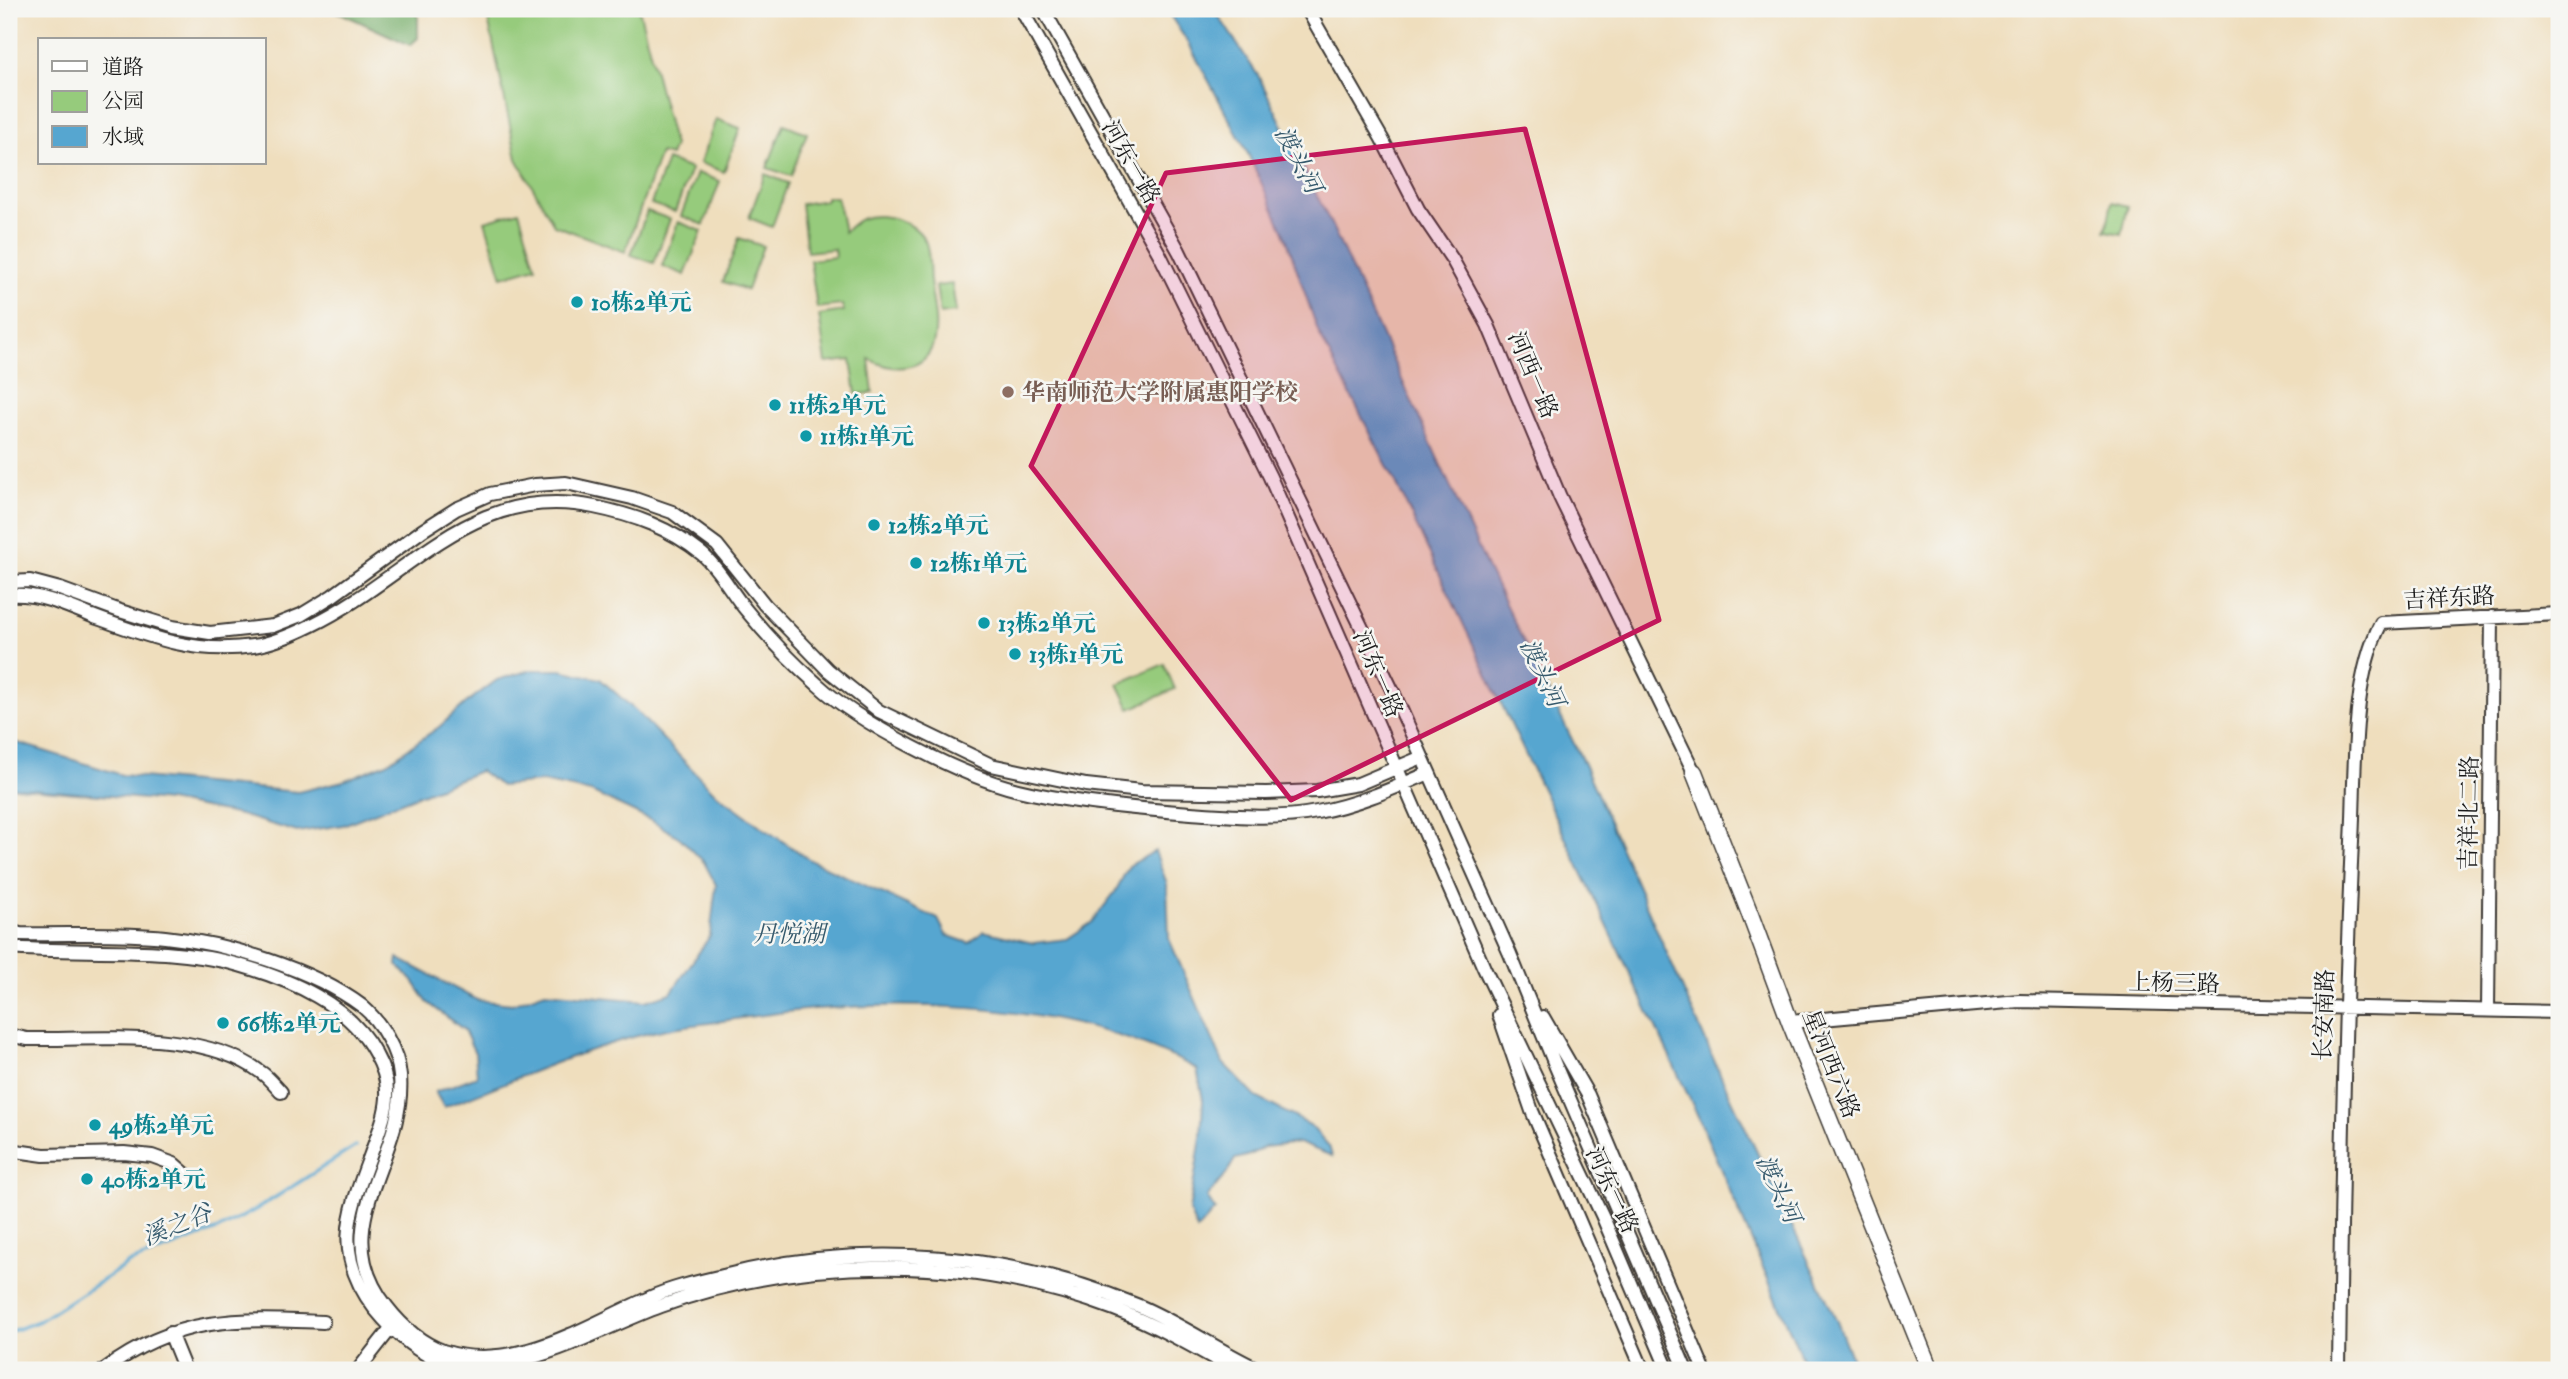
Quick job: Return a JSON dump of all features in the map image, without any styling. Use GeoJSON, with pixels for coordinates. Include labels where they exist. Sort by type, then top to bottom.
{"type":"FeatureCollection","features":[{"type":"Feature","properties":{"kind":"street","name":"河东一路"},"geometry":{"type":"LineString","coordinates":[[1021,9],[1160,254],[1270,477],[1484,968],[1602,1215],[1668,1370]]}},
{"type":"Feature","properties":{"kind":"street","name":"河东一路"},"geometry":{"type":"LineString","coordinates":[[1043,9],[1179,251],[1394,694],[1521,978],[1556,1067],[1686,1370]]}},
{"type":"Feature","properties":{"kind":"street","name":"河西一路"},"geometry":{"type":"LineString","coordinates":[[1307,9],[1382,139],[1418,209],[1452,259],[1489,325],[1560,497],[1694,772]]}},
{"type":"Feature","properties":{"kind":"street"},"geometry":{"type":"LineString","coordinates":[[9,582],[30,581],[60,589],[172,627],[210,633],[263,628],[301,615],[332,596],[456,509],[491,494],[535,485],[566,483],[632,498],[672,512],[717,545],[765,605],[819,661],[879,711],[991,765],[1086,785],[1141,791],[1317,791],[1358,784],[1422,757]]}},
{"type":"Feature","properties":{"kind":"street"},"geometry":{"type":"LineString","coordinates":[[9,595],[23,594],[60,603],[165,641],[199,649],[254,646],[287,637],[323,620],[474,521],[514,506],[560,501],[596,507],[643,520],[671,532],[705,556],[747,612],[818,685],[891,735],[980,778],[1018,790],[1163,811],[1282,816],[1351,805],[1429,773]]}},
{"type":"Feature","properties":{"kind":"street","name":"吉祥东路"},"geometry":{"type":"LineString","coordinates":[[2367,661],[2371,642],[2381,623],[2559,614]]}},
{"type":"Feature","properties":{"kind":"street","name":"吉祥北二路"},"geometry":{"type":"LineString","coordinates":[[2488,1010],[2492,617]]}},
{"type":"Feature","properties":{"kind":"street","name":"长安南路"},"geometry":{"type":"LineString","coordinates":[[2339,1370],[2344,1007],[2360,696],[2367,661]]}},
{"type":"Feature","properties":{"kind":"street","name":"星河西六路"},"geometry":{"type":"LineString","coordinates":[[1694,772],[1790,1022],[1930,1370]]}},
{"type":"Feature","properties":{"kind":"street"},"geometry":{"type":"LineString","coordinates":[[9,931],[20,934],[162,936],[239,949],[285,967],[340,993],[362,1007],[386,1035],[400,1073],[400,1100],[393,1131],[362,1222],[362,1246],[372,1282],[394,1323]]}},
{"type":"Feature","properties":{"kind":"street"},"geometry":{"type":"LineString","coordinates":[[9,948],[159,954],[237,965],[274,977],[312,994],[339,1010],[358,1027],[382,1065],[387,1090],[382,1121],[351,1213],[347,1233],[348,1257],[365,1296],[423,1353],[444,1362],[499,1369],[520,1365],[615,1328],[661,1306],[729,1287],[830,1269],[879,1269],[968,1272],[1028,1283],[1077,1296],[1150,1325],[1235,1370]]}},
{"type":"Feature","properties":{"kind":"street"},"geometry":{"type":"LineString","coordinates":[[1484,968],[1519,1078],[1643,1370]]}},
{"type":"Feature","properties":{"kind":"street"},"geometry":{"type":"LineString","coordinates":[[1521,978],[1588,1095],[1704,1370]]}},
{"type":"Feature","properties":{"kind":"street","name":"上杨三路"},"geometry":{"type":"LineString","coordinates":[[1790,1022],[2019,1001],[2559,1012]]}},
{"type":"Feature","properties":{"kind":"street"},"geometry":{"type":"LineString","coordinates":[[9,1035],[27,1039],[164,1040],[195,1046],[232,1057],[252,1067],[281,1092]]}},
{"type":"Feature","properties":{"kind":"street"},"geometry":{"type":"LineString","coordinates":[[9,1150],[44,1155],[124,1153],[152,1156],[174,1164],[190,1178]]}},
{"type":"Feature","properties":{"kind":"street"},"geometry":{"type":"LineString","coordinates":[[461,1363],[482,1357],[514,1354],[602,1321],[653,1296],[729,1274],[838,1256],[920,1256],[970,1261],[1036,1273],[1106,1294],[1142,1307],[1260,1370]]}},
{"type":"Feature","properties":{"kind":"street"},"geometry":{"type":"LineString","coordinates":[[104,1370],[122,1357],[170,1333],[205,1323],[241,1319],[323,1322]]}},
{"type":"Feature","properties":{"kind":"street"},"geometry":{"type":"LineString","coordinates":[[358,1370],[394,1323]]}},
{"type":"Feature","properties":{"kind":"street"},"geometry":{"type":"LineString","coordinates":[[170,1333],[185,1370]]}},
{"type":"Feature","properties":{"kind":"highlighted area"},"geometry":{"type":"Polygon","coordinates":[[[1525,129],[1659,620],[1291,800],[1031,466],[1166,173],[1525,129]]]}},
{"type":"Feature","properties":{"kind":"green space"},"geometry":{"type":"Polygon","coordinates":[[[332,9],[418,9],[418,38],[410,45],[332,9]]]}},
{"type":"Feature","properties":{"kind":"green space"},"geometry":{"type":"Polygon","coordinates":[[[486,9],[639,9],[674,146],[670,156],[660,153],[625,252],[554,225],[517,159],[486,9]]]}},
{"type":"Feature","properties":{"kind":"green space"},"geometry":{"type":"Polygon","coordinates":[[[716,119],[740,128],[724,172],[700,163],[716,119]]]}},
{"type":"Feature","properties":{"kind":"green space"},"geometry":{"type":"Polygon","coordinates":[[[784,124],[807,133],[791,176],[767,168],[784,124]]]}},
{"type":"Feature","properties":{"kind":"green space"},"geometry":{"type":"Polygon","coordinates":[[[667,160],[691,169],[675,212],[651,204],[667,160]]]}},
{"type":"Feature","properties":{"kind":"green space"},"geometry":{"type":"Polygon","coordinates":[[[697,173],[720,181],[704,225],[681,216],[697,173]]]}},
{"type":"Feature","properties":{"kind":"green space"},"geometry":{"type":"Polygon","coordinates":[[[765,174],[788,183],[772,227],[749,218],[765,174]]]}},
{"type":"Feature","properties":{"kind":"green space"},"geometry":{"type":"Polygon","coordinates":[[[826,197],[837,197],[844,232],[861,219],[888,217],[915,229],[927,247],[935,325],[930,351],[924,359],[907,367],[887,366],[869,359],[873,393],[856,394],[851,360],[826,363],[819,315],[844,311],[842,305],[817,308],[810,260],[835,257],[834,249],[807,252],[801,204],[826,200],[826,197]]]}},
{"type":"Feature","properties":{"kind":"green space"},"geometry":{"type":"Polygon","coordinates":[[[2112,202],[2128,206],[2122,234],[2106,231],[2112,202]]]}},
{"type":"Feature","properties":{"kind":"green space"},"geometry":{"type":"Polygon","coordinates":[[[519,211],[536,267],[502,277],[485,221],[519,211]]]}},
{"type":"Feature","properties":{"kind":"green space"},"geometry":{"type":"Polygon","coordinates":[[[647,211],[670,219],[654,263],[631,255],[647,211]]]}},
{"type":"Feature","properties":{"kind":"green space"},"geometry":{"type":"Polygon","coordinates":[[[678,222],[702,231],[685,275],[662,266],[678,222]]]}},
{"type":"Feature","properties":{"kind":"green space"},"geometry":{"type":"Polygon","coordinates":[[[739,238],[763,246],[747,290],[723,282],[739,238]]]}},
{"type":"Feature","properties":{"kind":"green space"},"geometry":{"type":"Polygon","coordinates":[[[952,284],[956,312],[940,314],[936,286],[952,284]]]}},
{"type":"Feature","properties":{"kind":"green space"},"geometry":{"type":"Polygon","coordinates":[[[1164,664],[1175,689],[1130,709],[1118,684],[1164,664]]]}},
{"type":"Feature","properties":{"kind":"water","name":"渡头河"},"geometry":{"type":"Polygon","coordinates":[[[1166,9],[1214,9],[1259,77],[1332,226],[1488,569],[1584,764],[1720,1074],[1836,1319],[1856,1370],[1807,1370],[1697,1114],[1396,483],[1319,334],[1284,232],[1248,154],[1190,46],[1166,9]]]}},
{"type":"Feature","properties":{"kind":"water","name":"丹悦湖"},"geometry":{"type":"Polygon","coordinates":[[[531,670],[561,670],[600,679],[636,711],[713,791],[763,828],[812,861],[938,919],[946,935],[969,943],[984,931],[1033,943],[1067,939],[1091,923],[1115,892],[1129,866],[1155,851],[1167,884],[1169,939],[1223,1063],[1256,1097],[1310,1125],[1329,1146],[1332,1156],[1299,1143],[1265,1147],[1235,1159],[1207,1197],[1215,1210],[1197,1230],[1189,1211],[1201,1137],[1203,1100],[1197,1069],[1143,1044],[1085,1026],[1024,1014],[962,1008],[836,1008],[775,1013],[661,1030],[573,1056],[444,1107],[435,1092],[477,1076],[475,1053],[464,1030],[427,1002],[413,981],[397,965],[398,958],[477,1000],[512,1004],[545,992],[646,1001],[671,993],[710,936],[716,885],[704,862],[680,838],[650,820],[591,792],[542,782],[501,786],[480,771],[343,825],[297,832],[240,815],[168,801],[9,787],[9,740],[122,775],[298,792],[343,781],[387,763],[439,727],[497,680],[531,670]]]}},
{"type":"Feature","properties":{"kind":"waterway","name":"溪之谷"},"geometry":{"type":"LineString","coordinates":[[9,1332],[39,1321],[129,1263],[219,1229],[257,1209],[356,1146]]}},
{"type":"Feature","properties":{"kind":"place","name":"10栋2单元"},"geometry":{"type":"Point","coordinates":[577,302]}},
{"type":"Feature","properties":{"kind":"place","name":"华南师范大学附属惠阳学校"},"geometry":{"type":"Point","coordinates":[1008,392]}},
{"type":"Feature","properties":{"kind":"place","name":"11栋2单元"},"geometry":{"type":"Point","coordinates":[775,405]}},
{"type":"Feature","properties":{"kind":"place","name":"11栋1单元"},"geometry":{"type":"Point","coordinates":[806,436]}},
{"type":"Feature","properties":{"kind":"place","name":"12栋2单元"},"geometry":{"type":"Point","coordinates":[874,525]}},
{"type":"Feature","properties":{"kind":"place","name":"12栋1单元"},"geometry":{"type":"Point","coordinates":[916,563]}},
{"type":"Feature","properties":{"kind":"place","name":"13栋2单元"},"geometry":{"type":"Point","coordinates":[984,623]}},
{"type":"Feature","properties":{"kind":"place","name":"13栋1单元"},"geometry":{"type":"Point","coordinates":[1015,654]}},
{"type":"Feature","properties":{"kind":"place","name":"66栋2单元"},"geometry":{"type":"Point","coordinates":[223,1023]}},
{"type":"Feature","properties":{"kind":"place","name":"49栋2单元"},"geometry":{"type":"Point","coordinates":[95,1125]}},
{"type":"Feature","properties":{"kind":"place","name":"40栋2单元"},"geometry":{"type":"Point","coordinates":[87,1179]}}]}
